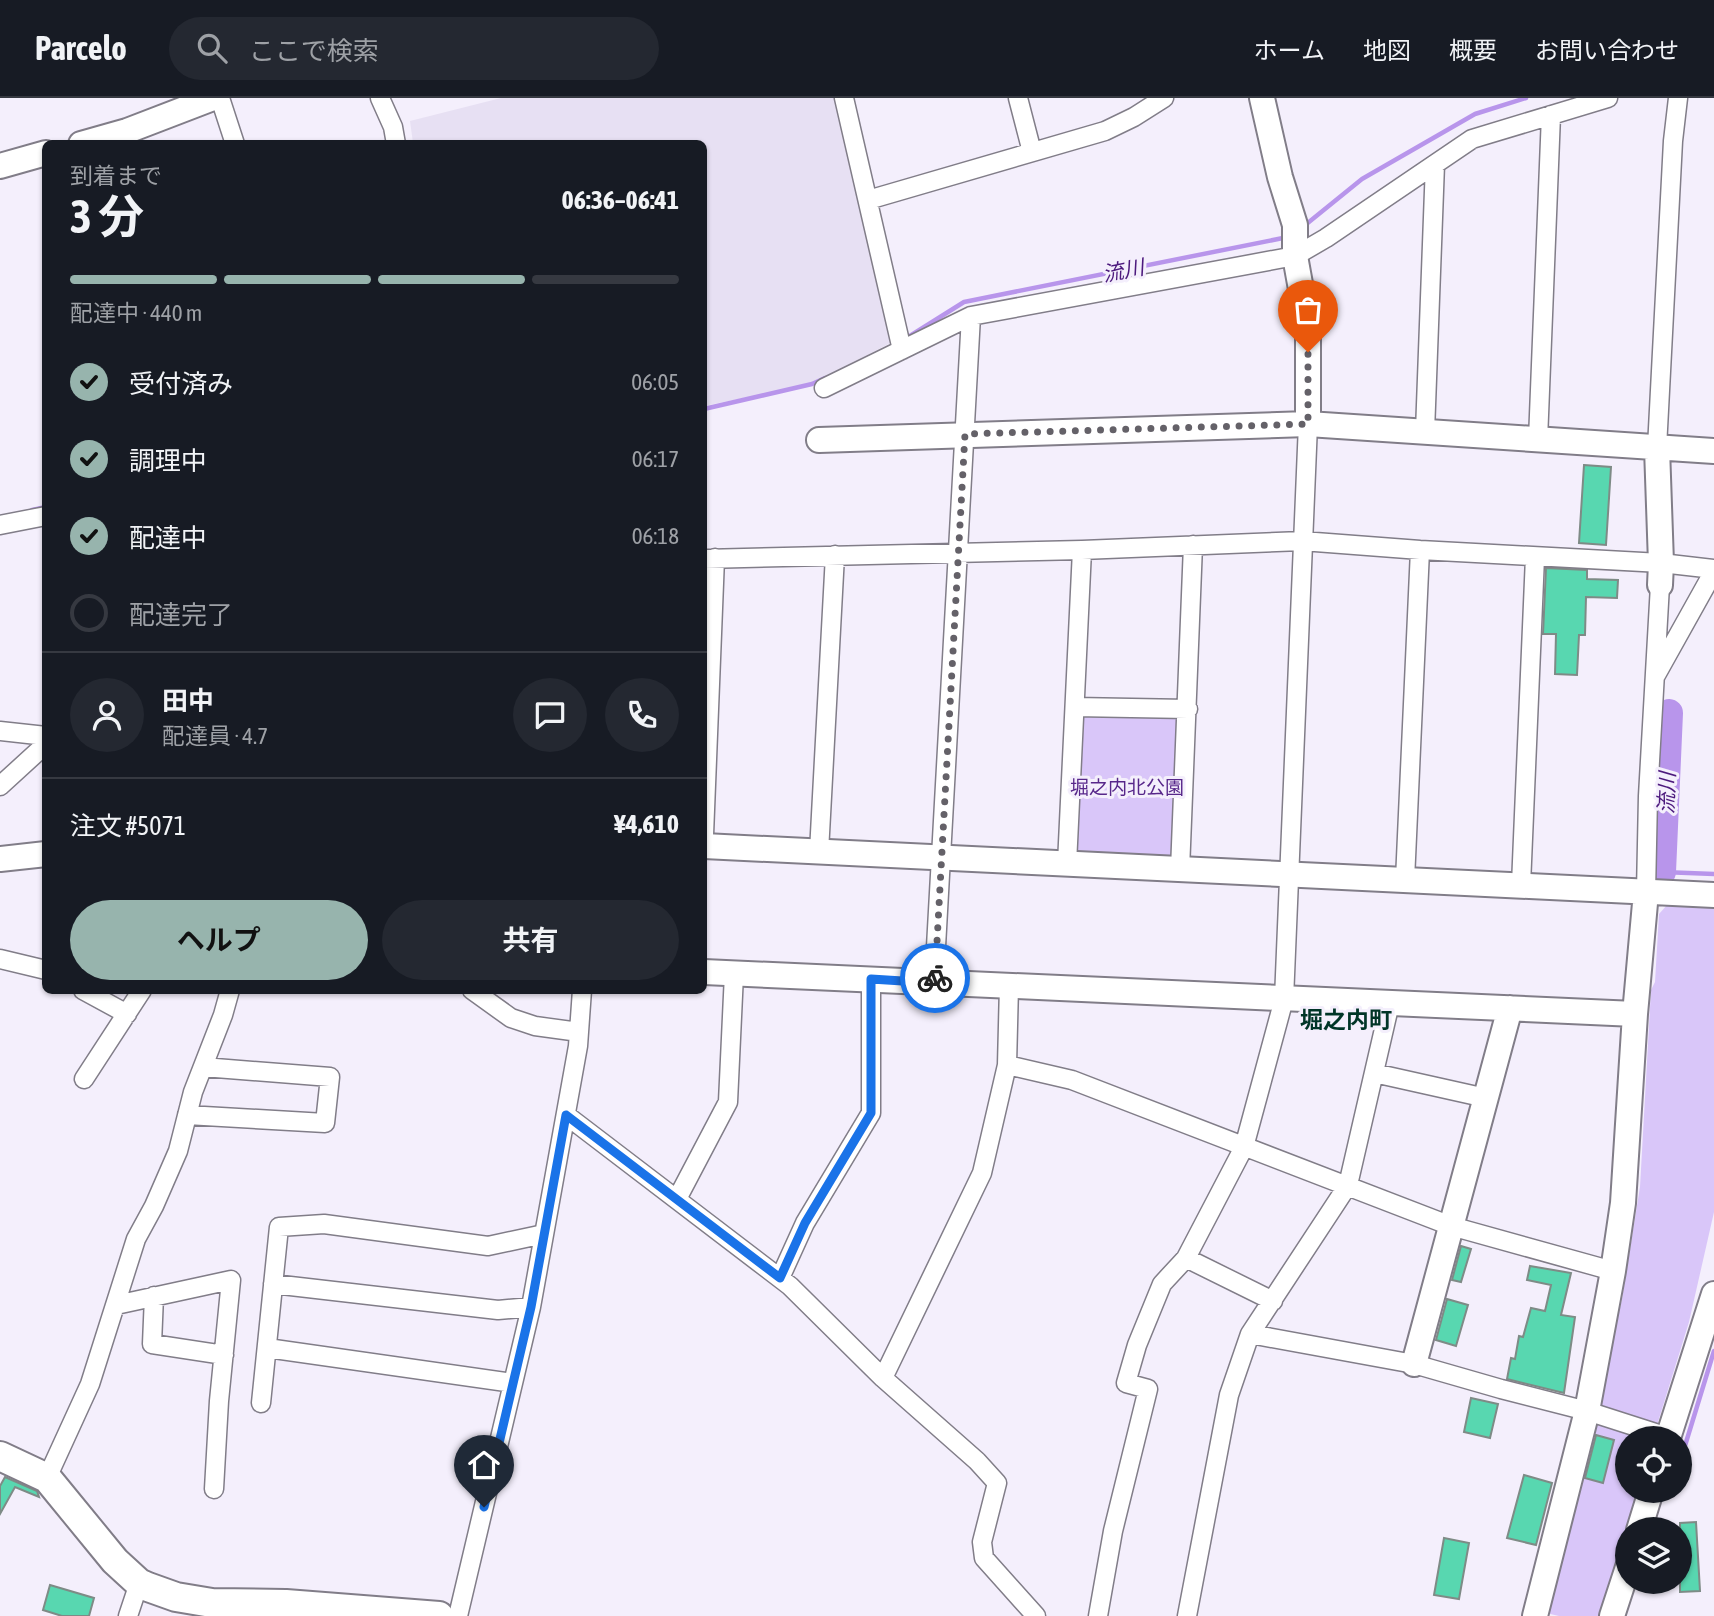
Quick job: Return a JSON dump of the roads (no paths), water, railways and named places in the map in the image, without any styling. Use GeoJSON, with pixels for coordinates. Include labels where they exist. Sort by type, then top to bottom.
{"type":"FeatureCollection","features":[{"type":"Feature","properties":{"kind":"main road"},"geometry":{"type":"LineString","coordinates":[[0,1456],[47,1478],[115,1561],[139,1583],[190,1600],[248,1610],[286,1604],[439,1616]]}},
{"type":"Feature","properties":{"kind":"street"},"geometry":{"type":"LineString","coordinates":[[95,140],[127,131],[213,98]]}},
{"type":"Feature","properties":{"kind":"street"},"geometry":{"type":"LineString","coordinates":[[220,98],[234,140]]}},
{"type":"Feature","properties":{"kind":"street"},"geometry":{"type":"LineString","coordinates":[[380,98],[393,127],[395,140]]}},
{"type":"Feature","properties":{"kind":"street"},"geometry":{"type":"LineString","coordinates":[[844,98],[901,345]]}},
{"type":"Feature","properties":{"kind":"street"},"geometry":{"type":"LineString","coordinates":[[1018,98],[1032,152]]}},
{"type":"Feature","properties":{"kind":"street"},"geometry":{"type":"LineString","coordinates":[[868,200],[1105,131],[1164,98]]}},
{"type":"Feature","properties":{"kind":"street"},"geometry":{"type":"LineString","coordinates":[[1098,1616],[1113,1531],[1149,1389],[1126,1383],[1162,1284],[1186,1258],[1244,1147],[1284,999],[1308,424],[1308,328],[1295,242],[1262,98]]}},
{"type":"Feature","properties":{"kind":"street"},"geometry":{"type":"LineString","coordinates":[[824,388],[901,345],[971,316],[1295,242],[1326,239],[1472,139],[1608,98]]}},
{"type":"Feature","properties":{"kind":"street"},"geometry":{"type":"LineString","coordinates":[[1535,1616],[1587,1410],[1623,1203],[1632,1087],[1634,1014],[1646,892],[1648,796],[1660,574],[1657,448],[1673,141],[1678,98]]}},
{"type":"Feature","properties":{"kind":"street"},"geometry":{"type":"LineString","coordinates":[[1538,440],[1550,115]]}},
{"type":"Feature","properties":{"kind":"street"},"geometry":{"type":"LineString","coordinates":[[0,166],[42,154]]}},
{"type":"Feature","properties":{"kind":"street"},"geometry":{"type":"LineString","coordinates":[[1425,432],[1435,164]]}},
{"type":"Feature","properties":{"kind":"street"},"geometry":{"type":"LineString","coordinates":[[934,983],[971,316]]}},
{"type":"Feature","properties":{"kind":"street"},"geometry":{"type":"LineString","coordinates":[[819,440],[1308,424],[1714,451]]}},
{"type":"Feature","properties":{"kind":"street"},"geometry":{"type":"LineString","coordinates":[[0,525],[42,517]]}},
{"type":"Feature","properties":{"kind":"street"},"geometry":{"type":"LineString","coordinates":[[707,669],[709,558],[1082,550],[1302,541],[1535,557],[1660,574],[1714,570]]}},
{"type":"Feature","properties":{"kind":"street"},"geometry":{"type":"LineString","coordinates":[[1180,870],[1193,545]]}},
{"type":"Feature","properties":{"kind":"street"},"geometry":{"type":"LineString","coordinates":[[1067,864],[1082,550]]}},
{"type":"Feature","properties":{"kind":"street"},"geometry":{"type":"LineString","coordinates":[[1405,880],[1420,550]]}},
{"type":"Feature","properties":{"kind":"street"},"geometry":{"type":"LineString","coordinates":[[819,852],[835,555]]}},
{"type":"Feature","properties":{"kind":"street"},"geometry":{"type":"LineString","coordinates":[[1521,885],[1535,557]]}},
{"type":"Feature","properties":{"kind":"street"},"geometry":{"type":"LineString","coordinates":[[1654,678],[1714,570]]}},
{"type":"Feature","properties":{"kind":"street"},"geometry":{"type":"LineString","coordinates":[[1075,707],[1188,709]]}},
{"type":"Feature","properties":{"kind":"street"},"geometry":{"type":"LineString","coordinates":[[0,730],[42,735]]}},
{"type":"Feature","properties":{"kind":"street"},"geometry":{"type":"LineString","coordinates":[[0,786],[42,748]]}},
{"type":"Feature","properties":{"kind":"street"},"geometry":{"type":"LineString","coordinates":[[707,846],[1714,895]]}},
{"type":"Feature","properties":{"kind":"street"},"geometry":{"type":"LineString","coordinates":[[0,859],[42,854]]}},
{"type":"Feature","properties":{"kind":"street"},"geometry":{"type":"LineString","coordinates":[[0,959],[42,969]]}},
{"type":"Feature","properties":{"kind":"street"},"geometry":{"type":"LineString","coordinates":[[707,972],[1634,1014]]}},
{"type":"Feature","properties":{"kind":"street"},"geometry":{"type":"LineString","coordinates":[[677,1199],[728,1102],[734,974]]}},
{"type":"Feature","properties":{"kind":"street"},"geometry":{"type":"LineString","coordinates":[[780,1278],[805,1223],[871,1113],[871,979]]}},
{"type":"Feature","properties":{"kind":"street"},"geometry":{"type":"LineString","coordinates":[[883,1378],[982,1173],[1007,1065],[1009,986]]}},
{"type":"Feature","properties":{"kind":"street"},"geometry":{"type":"LineString","coordinates":[[90,994],[127,1014]]}},
{"type":"Feature","properties":{"kind":"street"},"geometry":{"type":"LineString","coordinates":[[84,1079],[140,994]]}},
{"type":"Feature","properties":{"kind":"street"},"geometry":{"type":"LineString","coordinates":[[47,1478],[90,1384],[136,1239],[178,1151],[187,1115],[229,994]]}},
{"type":"Feature","properties":{"kind":"street"},"geometry":{"type":"LineString","coordinates":[[478,994],[511,1018],[536,1026],[579,1032]]}},
{"type":"Feature","properties":{"kind":"street"},"geometry":{"type":"LineString","coordinates":[[458,1616],[531,1307],[566,1115],[579,1032],[582,994]]}},
{"type":"Feature","properties":{"kind":"street"},"geometry":{"type":"LineString","coordinates":[[1187,1616],[1228,1395],[1250,1334],[1348,1185],[1390,1003]]}},
{"type":"Feature","properties":{"kind":"street"},"geometry":{"type":"LineString","coordinates":[[1415,1364],[1510,1008]]}},
{"type":"Feature","properties":{"kind":"street"},"geometry":{"type":"LineString","coordinates":[[1007,1065],[1072,1080],[1451,1226],[1613,1271]]}},
{"type":"Feature","properties":{"kind":"street"},"geometry":{"type":"LineString","coordinates":[[187,1115],[324,1123],[330,1077],[203,1067]]}},
{"type":"Feature","properties":{"kind":"street"},"geometry":{"type":"LineString","coordinates":[[1374,1073],[1486,1098]]}},
{"type":"Feature","properties":{"kind":"street"},"geometry":{"type":"LineString","coordinates":[[566,1115],[780,1278],[883,1378],[977,1461],[997,1483],[982,1542],[985,1558],[1036,1616]]}},
{"type":"Feature","properties":{"kind":"street"},"geometry":{"type":"LineString","coordinates":[[261,1403],[279,1227],[324,1224],[488,1246],[544,1234]]}},
{"type":"Feature","properties":{"kind":"street"},"geometry":{"type":"LineString","coordinates":[[1186,1258],[1273,1301]]}},
{"type":"Feature","properties":{"kind":"street"},"geometry":{"type":"LineString","coordinates":[[116,1305],[231,1280],[214,1489]]}},
{"type":"Feature","properties":{"kind":"street"},"geometry":{"type":"LineString","coordinates":[[273,1284],[498,1310],[531,1307]]}},
{"type":"Feature","properties":{"kind":"street"},"geometry":{"type":"LineString","coordinates":[[1672,1426],[1714,1294]]}},
{"type":"Feature","properties":{"kind":"street"},"geometry":{"type":"LineString","coordinates":[[154,1296],[152,1344],[224,1355]]}},
{"type":"Feature","properties":{"kind":"street"},"geometry":{"type":"LineString","coordinates":[[1250,1334],[1415,1364],[1501,1390],[1587,1410],[1633,1426]]}},
{"type":"Feature","properties":{"kind":"street"},"geometry":{"type":"LineString","coordinates":[[267,1348],[513,1382]]}},
{"type":"Feature","properties":{"kind":"street"},"geometry":{"type":"LineString","coordinates":[[128,1616],[139,1583]]}},
{"type":"Feature","properties":{"kind":"street"},"geometry":{"type":"LineString","coordinates":[[1612,1616],[1619,1594]]}},
{"type":"Feature","properties":{"kind":"waterway","name":"流川"},"geometry":{"type":"LineString","coordinates":[[1304,226],[1362,179],[1475,114],[1526,98]]}},
{"type":"Feature","properties":{"kind":"waterway","name":"流川"},"geometry":{"type":"LineString","coordinates":[[905,339],[964,302],[1288,237]]}},
{"type":"Feature","properties":{"kind":"waterway","name":"流川"},"geometry":{"type":"LineString","coordinates":[[707,408],[812,384],[825,378]]}},
{"type":"Feature","properties":{"kind":"waterway","name":"流川"},"geometry":{"type":"LineString","coordinates":[[32,510],[42,508]]}},
{"type":"Feature","properties":{"kind":"waterway","name":"流川"},"geometry":{"type":"LineString","coordinates":[[1662,872],[1669,713]]}},
{"type":"Feature","properties":{"kind":"waterway"},"geometry":{"type":"LineString","coordinates":[[1662,872],[1714,874]]}},
{"type":"Feature","properties":{"kind":"waterway"},"geometry":{"type":"LineString","coordinates":[[1691,1426],[1714,1351]]}},
{"type":"Feature","properties":{"kind":"district","name":"堀之内町"},"geometry":{"type":"Point","coordinates":[1346,1020]}},
{"type":"Feature","properties":{"kind":"park label","name":"堀之内北公園"},"geometry":{"type":"Point","coordinates":[1127,787]}}]}
